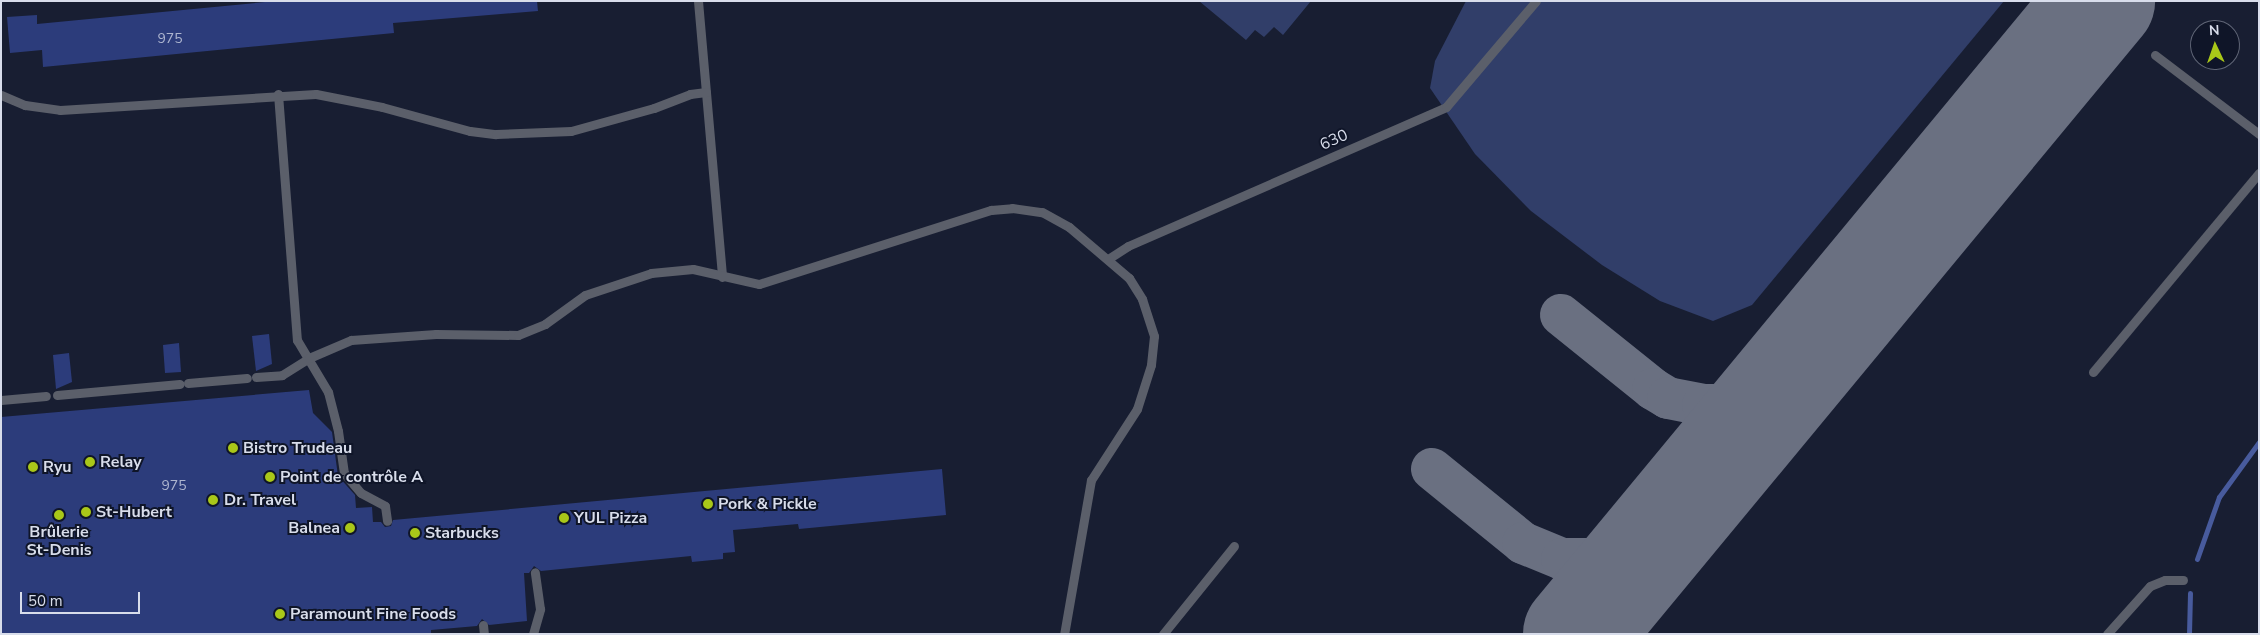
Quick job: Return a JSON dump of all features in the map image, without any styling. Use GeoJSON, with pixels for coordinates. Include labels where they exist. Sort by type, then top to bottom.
{"type":"FeatureCollection","features":[{"type":"Feature","properties":{"kind":"lane"},"geometry":{"type":"LineString","coordinates":[[698,1],[722,276]]}},
{"type":"Feature","properties":{"kind":"lane","name":"630"},"geometry":{"type":"LineString","coordinates":[[1108,260],[1120,250],[1446,107],[1536,1]]}},
{"type":"Feature","properties":{"kind":"lane"},"geometry":{"type":"LineString","coordinates":[[2155,55],[2259,134]]}},
{"type":"Feature","properties":{"kind":"lane"},"geometry":{"type":"LineString","coordinates":[[1,95],[25,105],[60,110],[278,94],[332,95],[470,131],[506,134],[571,131],[654,108],[690,94],[706,92]]}},
{"type":"Feature","properties":{"kind":"lane"},"geometry":{"type":"LineString","coordinates":[[278,94],[299,346],[328,392],[338,431],[344,473],[361,493],[382,503],[387,521]]}},
{"type":"Feature","properties":{"kind":"lane"},"geometry":{"type":"LineString","coordinates":[[2093,372],[2259,172]]}},
{"type":"Feature","properties":{"kind":"lane"},"geometry":{"type":"LineString","coordinates":[[57,395],[282,375],[306,359],[351,340],[436,334],[518,335],[545,324],[585,295],[631,278],[686,268],[752,284],[764,283],[980,213],[1012,208],[1051,215],[1129,278],[1142,299],[1154,336],[1154,354],[1137,409],[1092,476],[1064,634]]}},
{"type":"Feature","properties":{"kind":"lane"},"geometry":{"type":"LineString","coordinates":[[1,400],[46,396]]}},
{"type":"Feature","properties":{"kind":"lane"},"geometry":{"type":"LineString","coordinates":[[1163,634],[1234,546]]}},
{"type":"Feature","properties":{"kind":"lane"},"geometry":{"type":"LineString","coordinates":[[533,634],[540,609],[535,572]]}},
{"type":"Feature","properties":{"kind":"lane"},"geometry":{"type":"LineString","coordinates":[[2107,634],[2150,586],[2164,580],[2183,580]]}},
{"type":"Feature","properties":{"kind":"shaded area"},"geometry":{"type":"Polygon","coordinates":[[[1199,1],[1311,1],[1283,35],[1274,27],[1264,37],[1255,30],[1246,40],[1199,1]]]}},
{"type":"Feature","properties":{"kind":"shaded area"},"geometry":{"type":"Polygon","coordinates":[[[1466,1],[2004,1],[1752,305],[1713,321],[1660,301],[1602,265],[1531,211],[1475,154],[1430,88],[1435,61],[1466,1]]]}},
{"type":"Feature","properties":{"kind":"building"},"geometry":{"type":"Polygon","coordinates":[[[276,1],[537,1],[538,11],[393,23],[394,33],[43,67],[42,50],[10,53],[7,17],[37,15],[37,24],[276,1]]]}},
{"type":"Feature","properties":{"kind":"building"},"geometry":{"type":"Polygon","coordinates":[[[269,334],[272,364],[256,371],[252,336],[269,334]]]}},
{"type":"Feature","properties":{"kind":"building"},"geometry":{"type":"Polygon","coordinates":[[[179,343],[181,372],[165,373],[163,345],[179,343]]]}},
{"type":"Feature","properties":{"kind":"building"},"geometry":{"type":"Polygon","coordinates":[[[69,353],[72,382],[56,389],[53,355],[69,353]]]}},
{"type":"Feature","properties":{"kind":"building"},"geometry":{"type":"Polygon","coordinates":[[[309,390],[313,413],[332,432],[338,476],[355,495],[356,508],[372,507],[373,522],[381,522],[385,527],[391,526],[393,520],[942,469],[946,515],[799,529],[798,524],[733,530],[735,552],[723,553],[723,559],[692,562],[691,556],[541,571],[534,566],[529,573],[524,573],[527,621],[489,625],[482,619],[477,626],[431,630],[431,634],[1,634],[1,417],[309,390]]]}},
{"type":"Feature","properties":{"kind":"waterway"},"geometry":{"type":"LineString","coordinates":[[2197,559],[2219,497],[2259,442]]}},
{"type":"Feature","properties":{"kind":"waterway"},"geometry":{"type":"LineString","coordinates":[[2189,634],[2190,593]]}},
{"type":"Feature","properties":{"kind":"taxiway"},"geometry":{"type":"LineString","coordinates":[[1561,315],[1653,389],[1668,398],[1703,405],[1726,405],[1759,394],[1784,378],[1819,336],[1826,334]]}},
{"type":"Feature","properties":{"kind":"taxiway"},"geometry":{"type":"LineString","coordinates":[[1432,469],[1523,543],[1562,559],[1603,559],[1623,554],[1652,536],[1757,411],[1768,404]]}},
{"type":"Feature","properties":{"kind":"runway"},"geometry":{"type":"LineString","coordinates":[[1577,634],[2101,1]]}},
{"type":"Feature","properties":{"kind":"place","name":"Bistro Trudeau"},"geometry":{"type":"Point","coordinates":[233,448]}},
{"type":"Feature","properties":{"kind":"place","name":"Relay"},"geometry":{"type":"Point","coordinates":[90,462]}},
{"type":"Feature","properties":{"kind":"place","name":"Ryu"},"geometry":{"type":"Point","coordinates":[33,467]}},
{"type":"Feature","properties":{"kind":"place","name":"Point de contrôle A"},"geometry":{"type":"Point","coordinates":[270,477]}},
{"type":"Feature","properties":{"kind":"place","name":"Dr. Travel"},"geometry":{"type":"Point","coordinates":[213,500]}},
{"type":"Feature","properties":{"kind":"place","name":"Pork & Pickle"},"geometry":{"type":"Point","coordinates":[708,504]}},
{"type":"Feature","properties":{"kind":"place","name":"St-Hubert"},"geometry":{"type":"Point","coordinates":[86,512]}},
{"type":"Feature","properties":{"kind":"place","name":"Brûlerie St-Denis"},"geometry":{"type":"Point","coordinates":[59,515]}},
{"type":"Feature","properties":{"kind":"place","name":"YUL Pizza"},"geometry":{"type":"Point","coordinates":[564,518]}},
{"type":"Feature","properties":{"kind":"place","name":"Balnea"},"geometry":{"type":"Point","coordinates":[350,528]}},
{"type":"Feature","properties":{"kind":"place","name":"Starbucks"},"geometry":{"type":"Point","coordinates":[415,533]}},
{"type":"Feature","properties":{"kind":"place","name":"Paramount Fine Foods"},"geometry":{"type":"Point","coordinates":[280,614]}}]}
